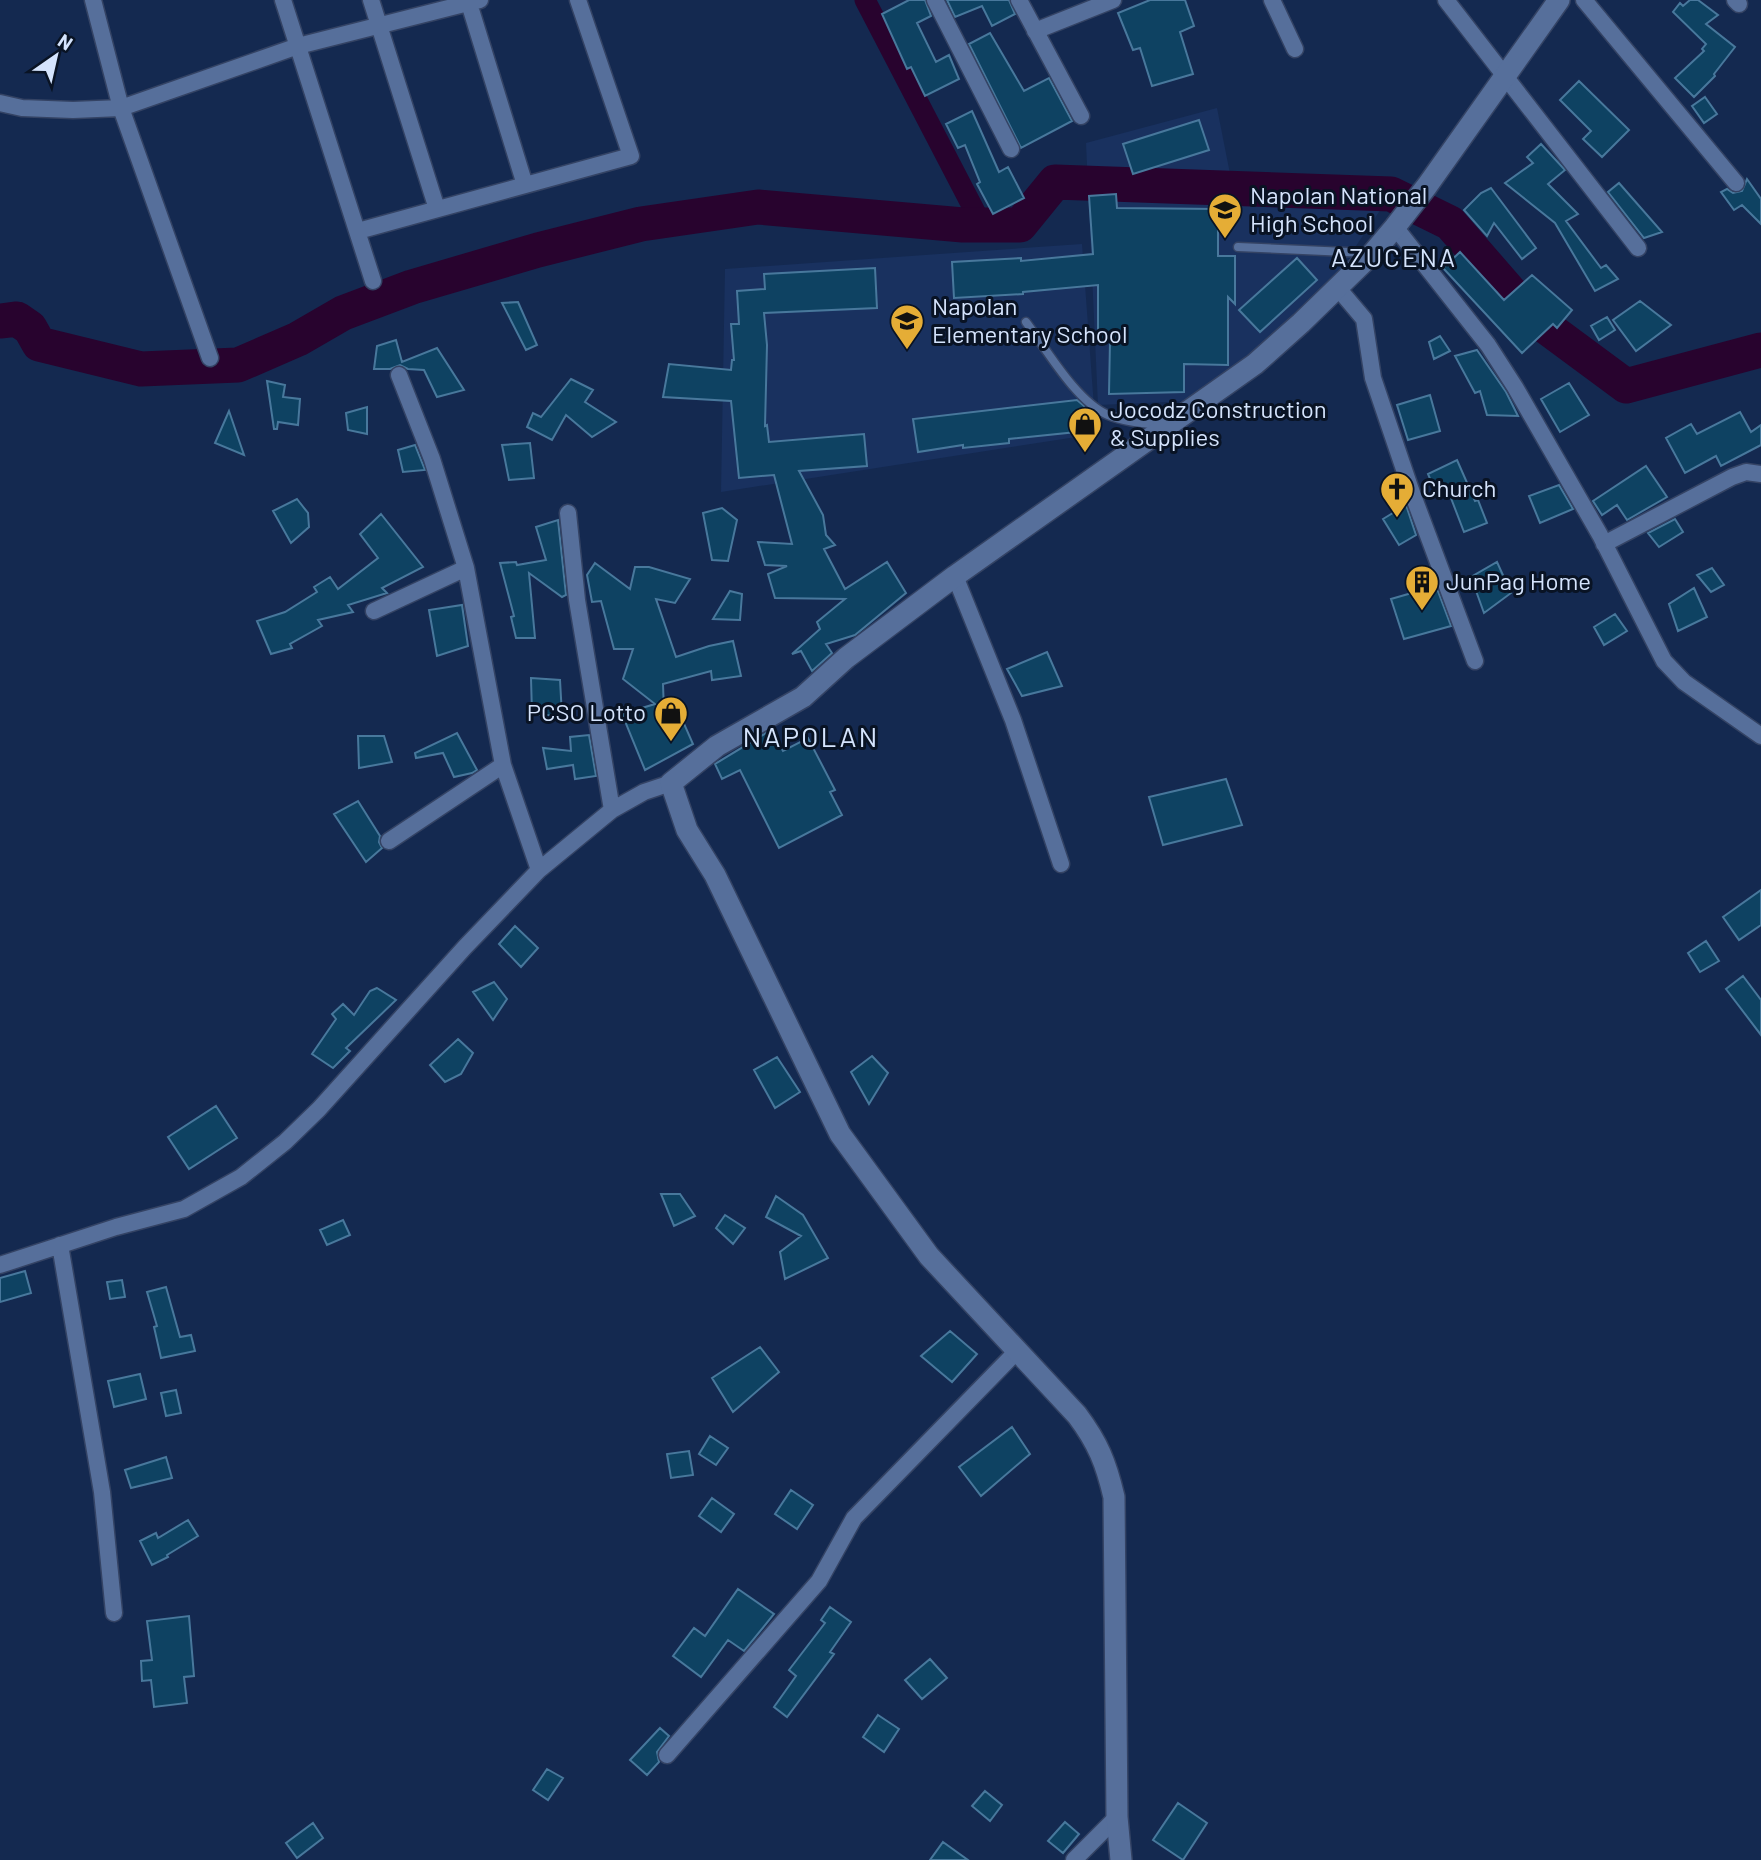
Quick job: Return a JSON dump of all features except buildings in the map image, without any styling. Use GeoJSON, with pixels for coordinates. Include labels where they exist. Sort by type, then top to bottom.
{"type":"FeatureCollection","features":[{"type":"Feature","properties":{"kind":"street"},"geometry":{"type":"LineString","coordinates":[[93,0],[121,108],[210,358]]}},
{"type":"Feature","properties":{"kind":"street"},"geometry":{"type":"LineString","coordinates":[[283,0],[373,281]]}},
{"type":"Feature","properties":{"kind":"street"},"geometry":{"type":"LineString","coordinates":[[371,0],[437,209]]}},
{"type":"Feature","properties":{"kind":"street"},"geometry":{"type":"LineString","coordinates":[[358,231],[631,156],[578,0]]}},
{"type":"Feature","properties":{"kind":"street"},"geometry":{"type":"LineString","coordinates":[[935,0],[1010,149]]}},
{"type":"Feature","properties":{"kind":"street"},"geometry":{"type":"LineString","coordinates":[[1019,0],[1081,116]]}},
{"type":"Feature","properties":{"kind":"street"},"geometry":{"type":"LineString","coordinates":[[1035,31],[1113,0]]}},
{"type":"Feature","properties":{"kind":"street"},"geometry":{"type":"LineString","coordinates":[[1272,0],[1295,49]]}},
{"type":"Feature","properties":{"kind":"street"},"geometry":{"type":"LineString","coordinates":[[1446,0],[1638,248]]}},
{"type":"Feature","properties":{"kind":"street"},"geometry":{"type":"LineString","coordinates":[[0,1265],[184,1209],[241,1177],[319,1109],[465,947],[539,870],[612,810],[644,792],[671,783],[717,746],[803,697],[846,658],[956,576],[1255,363],[1301,323],[1373,253],[1395,227],[1559,0]]}},
{"type":"Feature","properties":{"kind":"street"},"geometry":{"type":"LineString","coordinates":[[1584,0],[1736,183]]}},
{"type":"Feature","properties":{"kind":"street"},"geometry":{"type":"LineString","coordinates":[[0,103],[22,108],[121,108],[298,46],[472,1],[525,185]]}},
{"type":"Feature","properties":{"kind":"street"},"geometry":{"type":"LineString","coordinates":[[1395,227],[1488,345],[1563,468],[1664,661],[1684,682],[1761,736]]}},
{"type":"Feature","properties":{"kind":"street"},"geometry":{"type":"LineString","coordinates":[[1337,287],[1364,320],[1373,378],[1411,491],[1475,661]]}},
{"type":"Feature","properties":{"kind":"street"},"geometry":{"type":"LineString","coordinates":[[400,375],[432,459],[466,568],[503,765],[539,870]]}},
{"type":"Feature","properties":{"kind":"street"},"geometry":{"type":"LineString","coordinates":[[1604,544],[1732,477],[1746,472],[1761,474]]}},
{"type":"Feature","properties":{"kind":"street"},"geometry":{"type":"LineString","coordinates":[[568,513],[577,600],[612,810]]}},
{"type":"Feature","properties":{"kind":"street"},"geometry":{"type":"LineString","coordinates":[[374,611],[466,568]]}},
{"type":"Feature","properties":{"kind":"street"},"geometry":{"type":"LineString","coordinates":[[956,576],[1013,720],[1061,864]]}},
{"type":"Feature","properties":{"kind":"street"},"geometry":{"type":"LineString","coordinates":[[389,841],[503,765]]}},
{"type":"Feature","properties":{"kind":"street"},"geometry":{"type":"LineString","coordinates":[[671,783],[687,830],[715,875],[840,1134],[929,1256],[1077,1415],[1094,1438],[1106,1463],[1114,1497],[1117,1816],[1121,1860]]}},
{"type":"Feature","properties":{"kind":"street"},"geometry":{"type":"LineString","coordinates":[[60,1245],[102,1492],[114,1613]]}},
{"type":"Feature","properties":{"kind":"street"},"geometry":{"type":"LineString","coordinates":[[667,1755],[819,1581],[854,1518],[1017,1351]]}},
{"type":"Feature","properties":{"kind":"street"},"geometry":{"type":"LineString","coordinates":[[1074,1860],[1117,1816]]}},
{"type":"Feature","properties":{"kind":"lane"},"geometry":{"type":"LineString","coordinates":[[1238,247],[1373,253]]}},
{"type":"Feature","properties":{"kind":"lane"},"geometry":{"type":"LineString","coordinates":[[1026,322],[1071,382],[1098,409],[1126,421],[1167,425]]}},
{"type":"Feature","properties":{"kind":"shaded area","name":"Napolan National High School"},"geometry":{"type":"Polygon","coordinates":[[[1217,108],[1235,199],[1383,206],[1337,274],[1268,347],[1190,401],[1098,405],[1086,143],[1217,108]]]}},
{"type":"Feature","properties":{"kind":"shaded area","name":"Napolan Elementary School"},"geometry":{"type":"Polygon","coordinates":[[[1082,244],[1096,434],[721,492],[725,269],[1082,244]]]}},
{"type":"Feature","properties":{"kind":"waterway"},"geometry":{"type":"LineString","coordinates":[[865,0],[982,225]]}},
{"type":"Feature","properties":{"kind":"waterway"},"geometry":{"type":"LineString","coordinates":[[0,321],[17,319],[30,328],[39,344],[141,369],[238,365],[298,339],[343,313],[412,287],[538,250],[641,224],[758,207],[963,225],[1020,225],[1055,182],[1391,194],[1450,223],[1530,315],[1626,386],[1761,350]]}},
{"type":"Feature","properties":{"kind":"place","name":"Napolan National High School"},"geometry":{"type":"Point","coordinates":[1225,240]}},
{"type":"Feature","properties":{"kind":"place","name":"Napolan Elementary School"},"geometry":{"type":"Point","coordinates":[907,351]}},
{"type":"Feature","properties":{"kind":"place","name":"Jocodz Construction & Supplies"},"geometry":{"type":"Point","coordinates":[1085,454]}},
{"type":"Feature","properties":{"kind":"place","name":"Church"},"geometry":{"type":"Point","coordinates":[1397,519]}},
{"type":"Feature","properties":{"kind":"place","name":"JunPag Home"},"geometry":{"type":"Point","coordinates":[1422,612]}},
{"type":"Feature","properties":{"kind":"place","name":"PCSO Lotto"},"geometry":{"type":"Point","coordinates":[671,743]}},
{"type":"Feature","properties":{"kind":"district","name":"AZUCENA"},"geometry":{"type":"Point","coordinates":[1394,258]}},
{"type":"Feature","properties":{"kind":"district","name":"NAPOLAN"},"geometry":{"type":"Point","coordinates":[811,737]}}]}
